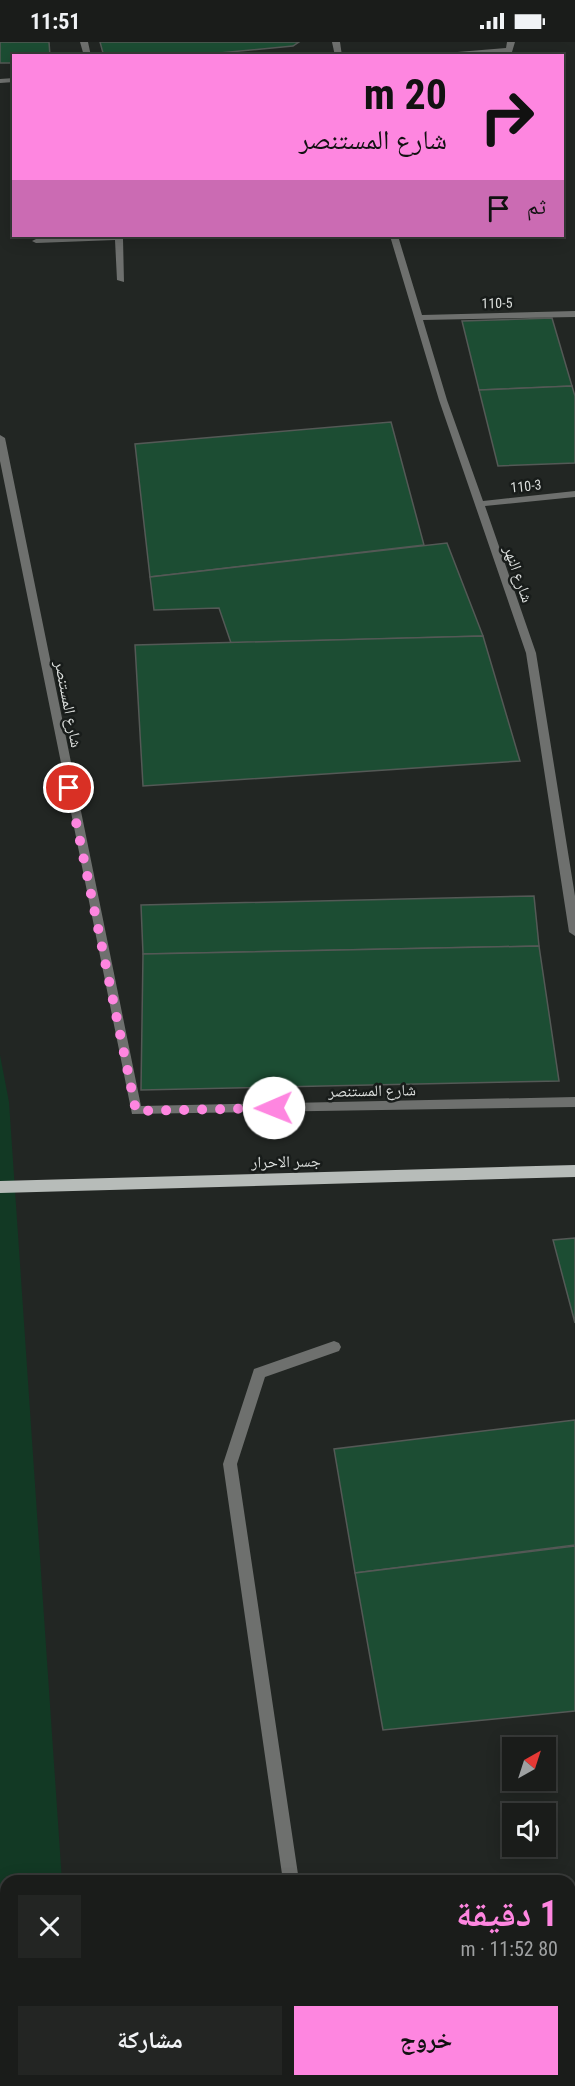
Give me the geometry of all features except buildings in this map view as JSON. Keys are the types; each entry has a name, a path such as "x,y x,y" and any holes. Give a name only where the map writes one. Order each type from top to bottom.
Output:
{"main road":[{"name":"جسر الاحرار","path":"0,1186 574,1171"}],"street":[{"path":"444,54 509,50 511,42"},
{"path":"36,241 102,237"},
{"path":"119,237 121,280"},
{"name":"شارع النهر","path":"394,237 443,400 531,653 572,891 575,932"},
{"name":"110-5","path":"419,318 575,314"},
{"name":"شارع المستنصر","path":"0,438 73,810 136,1111 575,1102"},
{"name":"110-3","path":"479,504 575,494"},
{"path":"290,1875 230,1464 259,1373 334,1347"}],"green space":[{"path":"0,1055 9,1102 62,1875 0,1875"}],"route":[{"path":"69,788 136,1111 274,1108"}]}
